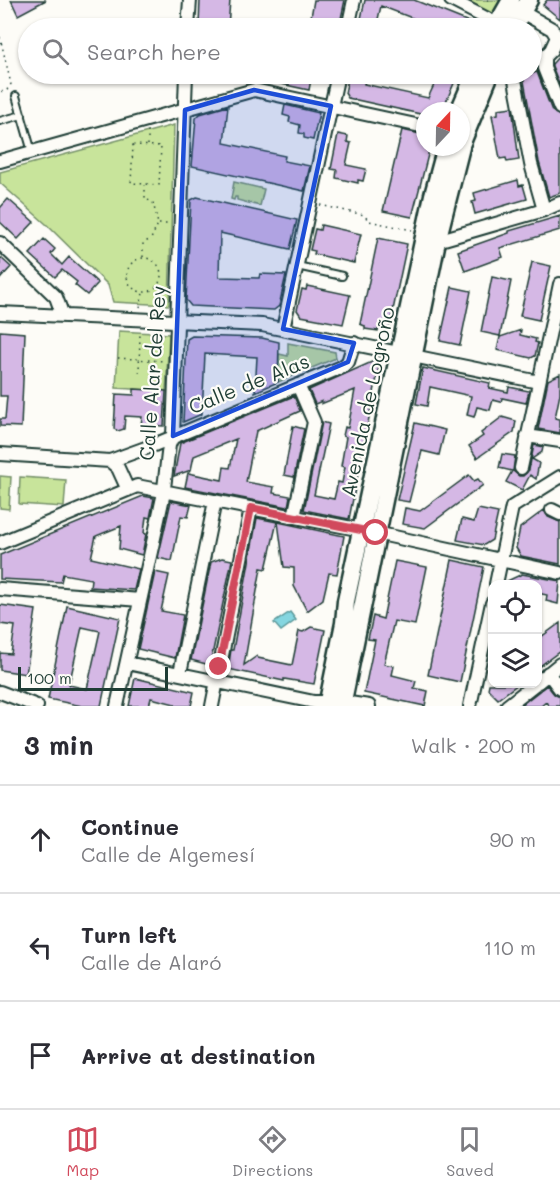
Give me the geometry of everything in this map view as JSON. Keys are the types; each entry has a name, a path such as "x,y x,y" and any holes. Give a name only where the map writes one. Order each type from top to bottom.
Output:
{"main road":[{"path":"510,18 521,4"},
{"path":"463,102 470,84"},
{"name":"Avenida de Logroño","path":"470,121 486,84"},
{"name":"Avenida de Logroño","path":"407,354 433,195 444,156"},
{"name":"Avenida de Logroño","path":"335,704 346,601 369,531 407,354 458,156"}],"street":[{"path":"189,18 190,0"},
{"path":"350,18 354,0"},
{"path":"451,0 485,4 496,18"},
{"path":"521,4 538,18"},
{"path":"542,21 558,37 544,57 544,68 560,108"},
{"name":"Calle Alar del Rey","path":"117,706 164,490 169,445 173,436 186,84"},
{"path":"283,329 336,84"},
{"path":"516,84 531,164 544,210"},
{"path":"0,161 259,90 416,125"},
{"path":"437,241 544,210 560,203"},
{"path":"0,243 56,297 63,316"},
{"path":"521,468 560,284"},
{"path":"0,313 262,325 538,382"},
{"name":"Calle de Alas","path":"110,461 342,367 348,362 354,343"},
{"path":"294,517 314,422 298,385"},
{"path":"527,436 560,441"},
{"path":"0,454 110,461 118,468 128,490"},
{"path":"497,580 512,507 560,477"},
{"path":"0,543 137,486 369,531 560,573"},
{"path":"180,673 215,501"},
{"path":"212,706 251,508"},
{"path":"0,589 140,600"},
{"path":"474,702 488,625"},
{"path":"127,663 314,702 369,706"},
{"path":"542,678 560,664"},
{"path":"549,673 560,689"},
{"path":"507,706 530,688"},
{"path":"0,692 37,706"}],"lane":[{"path":"16,96 32,152"},
{"path":"0,121 22,115"},
{"path":"297,266 342,276"}],"path":[{"path":"0,38 11,84 7,90 0,92"},
{"path":"0,58 4,56"},
{"path":"148,146 149,127"},
{"path":"134,145 148,146 160,146 159,185 131,183 134,145"},
{"path":"143,258 143,243 151,239 158,224 153,202 145,199 146,184"},
{"path":"319,205 364,215 369,221 414,230"},
{"path":"158,224 173,224"},
{"path":"143,258 151,260 158,266 160,275 158,284 152,290 144,292 131,286 127,278 129,266 143,258"},
{"path":"140,307 144,292"},
{"path":"139,374 140,331"},
{"path":"118,358 169,361"}],"highlighted area":[{"path":"254,90 331,106 283,329 354,343 348,362 173,436 185,110"}],"green space":[{"path":"451,0 511,0 495,14 480,15"},
{"path":"174,125 169,305 113,302 108,285 0,183 0,172"},
{"path":"234,182 264,189 260,206 237,200 237,197 234,200 231,199"},
{"path":"119,331 169,334 166,391 116,388"},
{"path":"288,343 335,352 336,358 278,382 279,354 288,356"},
{"path":"0,476 11,477 9,509 0,508"},
{"path":"20,477 66,480 64,507 19,504"}],"water":[{"path":"290,612 296,620 281,631 274,623"}],"building":[{"path":"11,0 46,0 18,15"},
{"path":"200,0 230,0 229,18 199,18"},
{"path":"314,0 345,0 341,18 311,18"},
{"path":"365,0 414,0 459,18 412,18 381,6 378,18 361,18"},
{"path":"547,0 560,0 560,19 543,5"},
{"path":"560,55 560,86 552,64"},
{"path":"281,84 310,84 309,90"},
{"path":"347,84 364,84 428,98 434,84 454,84 446,102 416,102 416,113 348,98 345,93"},
{"path":"524,84 542,84 552,111 560,116 560,193 549,197 539,162"},
{"path":"285,105 319,113 313,140 304,138 304,134 299,133 300,125 289,122 290,117 283,115"},
{"path":"228,106 224,143 285,156 284,161 310,166 304,191 192,166 196,118 200,114"},
{"path":"512,107 519,160 507,162 506,158 500,159 492,115 498,114 498,109"},
{"path":"402,130 416,133 416,156 428,156 412,217 383,211"},
{"path":"338,134 348,136 347,142 351,143 346,165 366,169 363,181 358,180 358,183 336,178 337,170 331,169"},
{"path":"518,180 519,186 523,185 527,199 475,214 472,202 476,201 474,193"},
{"path":"197,197 297,220 290,249 220,233 219,277 259,278 260,274 286,275 279,306 274,310 191,306 186,300 191,200"},
{"path":"8,199 34,222 18,239 0,222 0,208"},
{"path":"560,216 560,230 500,248 503,257 465,271 458,251 509,233 509,231"},
{"path":"321,225 361,234 354,263 314,254 315,251 310,250 315,229 320,230"},
{"path":"378,238 407,244 389,329 379,327 378,331 365,329 365,326 360,324"},
{"path":"44,239 55,249 51,254 62,265 69,257 98,283 87,295 75,285 77,282 62,270 55,277 30,254"},
{"path":"0,257 11,267 0,279"},
{"path":"532,262 551,266 539,320 520,316"},
{"path":"492,277 511,281 500,336 481,332"},
{"path":"307,286 350,295 343,324 301,316 297,310 302,289 306,290"},
{"path":"452,287 471,291 460,345 440,341"},
{"path":"521,330 520,335 536,339 535,342 538,343 535,356 531,358 497,350 500,337"},
{"path":"0,331 25,333 21,427 0,426 0,419 5,419 7,396 0,396"},
{"path":"192,336 262,338 279,342 278,382 255,392 257,357 205,354 202,414 183,422 187,339"},
{"path":"374,361 380,362 349,519 304,510 322,422 329,424 314,495 334,499 338,482 342,483 345,467 341,466 346,437 343,436 345,427 348,428 355,390 321,404 322,401 315,404 309,390"},
{"path":"423,368 490,383 489,388 508,392 509,387 529,391 526,403 502,398 501,402 493,400 490,410 477,407 474,417 467,415 471,396 430,387 427,406 416,404"},
{"path":"560,374 560,394 555,418 560,419 560,433 538,429 548,380"},
{"path":"134,389 166,391 164,426 141,425 142,417 125,416 124,429 118,431 114,429 116,394 134,395"},
{"path":"294,396 300,411 256,431 246,482 274,487 273,493 290,496 288,507 185,487 188,473 222,480 224,467 230,468 236,439 194,456 191,470 174,476 180,443"},
{"path":"502,417 516,421 514,432 477,458 469,446 483,436 481,433"},
{"path":"415,423 445,430 439,455 422,451 409,502 397,500"},
{"path":"293,426 304,429 294,477 284,475"},
{"path":"534,445 543,447 542,452 532,459 539,463 536,479 530,475 522,490 506,482 512,471 499,468 502,454 515,456 513,471 523,476 529,470"},
{"path":"469,475 474,481 478,479 483,485 425,528 402,524 405,508 420,511"},
{"path":"143,496 154,498 150,518 146,517 142,555 119,549 121,526 96,536 91,558 139,569 134,590 90,587 91,579 63,574 61,582 0,579 0,555"},
{"path":"171,501 191,505 188,517 181,516 172,561 158,558"},
{"path":"478,509 498,513 492,540 484,545 457,540 462,519 474,522"},
{"path":"544,510 548,517 560,522 560,564 521,556 516,548 520,528"},
{"path":"257,518 277,522 266,569 261,568 244,665 257,656 292,665 299,631 303,632 311,627 325,630 314,684 284,679 284,681 228,669"},
{"path":"278,522 344,536 337,574 329,573 323,599 307,611 294,586 294,568 284,567"},
{"path":"222,558 232,560 210,665 191,660 211,562"},
{"path":"452,560 484,567 460,682 428,675"},
{"path":"395,561 427,567 415,625 394,621 384,664 394,666 392,675 416,681 414,688 428,691 425,706 364,693 375,640 368,639 373,616 383,619"},
{"path":"155,572 169,575 161,611 183,615 175,658 138,649"},
{"path":"522,574 560,581 558,604 546,601 547,595 542,594 542,580 509,580"},
{"path":"0,605 36,610 26,674 0,670 0,653 11,654 15,626 0,624"},
{"path":"67,606 120,618 101,706 82,706 48,699","holes":["82,627 100,631 87,689 69,685"]},
{"path":"560,623 560,651 542,664 542,636"},
{"path":"135,678 194,692 191,706 175,706 175,704 151,698 149,706 129,706"},
{"path":"547,685 554,694 560,697 560,706 549,706 546,702 541,706 520,706"},
{"path":"488,688 513,688 498,699"}],"route":[{"path":"219,667 251,508 376,533"}]}
